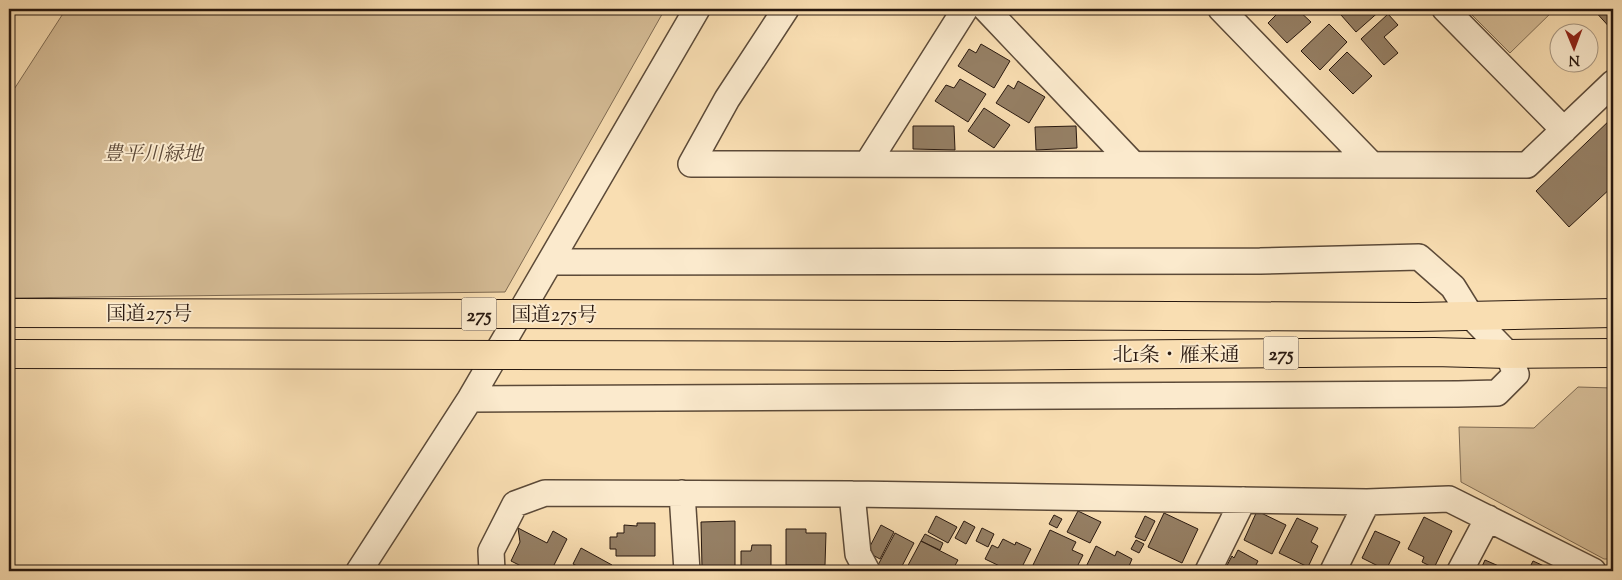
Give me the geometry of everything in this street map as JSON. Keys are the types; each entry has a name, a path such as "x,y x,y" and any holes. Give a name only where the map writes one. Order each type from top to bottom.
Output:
{"highway":[{"name":"国道275号","path":"9,312 950,315"},
{"name":"北1条・雁来通","path":"950,315 1471,316 1613,313"},
{"name":"北1条・雁来通","path":"949,356 1424,352 1508,354 1613,353"},
{"name":"国道275号","path":"9,354 949,356"}],"street":[{"path":"359,571 470,399 697,9"},
{"path":"786,9 727,100 691,164 1527,165 1613,83"},
{"path":"867,164 965,9"},
{"path":"986,9 1134,164"},
{"path":"1445,9 1564,130"},
{"path":"1235,13 1372,165"},
{"path":"470,399 1498,393 1516,374 1508,354 1471,316 1453,287 1419,257 1260,261 551,262"},
{"path":"492,571 491,551 515,504 545,493 852,494 1367,502 1449,499 1593,571"},
{"path":"682,493 687,571"},
{"path":"852,494 858,554 867,571"},
{"path":"1208,571 1243,500"},
{"path":"1334,571 1367,502"},
{"path":"1460,571 1488,518"}],"green space":[{"name":"豊平川緑地","path":"66,9 665,9 505,292 9,298 9,97"},
{"path":"1466,9 1555,9 1510,53"},
{"path":"1578,387 1613,388 1613,559 1604,559 1461,482 1459,427 1534,428"}],"building":[{"path":"1282,9 1297,9 1311,22 1287,43 1268,23"},
{"path":"1348,9 1382,9 1356,32 1341,15"},
{"path":"1593,9 1613,9 1613,31"},
{"path":"1388,14 1398,25 1384,37 1398,53 1384,65 1361,39"},
{"path":"1329,24 1347,42 1320,70 1301,51"},
{"path":"981,44 1010,61 994,88 958,66 969,49 976,53"},
{"path":"1347,52 1372,76 1353,94 1329,70"},
{"path":"960,79 986,94 968,122 935,101 946,85 954,88"},
{"path":"1018,81 1045,97 1029,123 996,103 1008,85 1014,89"},
{"path":"984,108 1010,125 994,148 968,131"},
{"path":"1613,117 1613,186 1569,227 1536,191"},
{"path":"913,126 954,126 955,150 913,149"},
{"path":"1076,126 1077,148 1036,150 1035,127"},
{"path":"1078,511 1101,522 1090,543 1067,532"},
{"path":"1257,511 1286,525 1272,554 1244,540"},
{"path":"1164,513 1198,529 1182,563 1148,547"},
{"path":"1054,515 1062,519 1057,528 1049,524"},
{"path":"936,516 957,527 948,543 928,532"},
{"path":"1145,516 1155,521 1145,541 1135,537"},
{"path":"1424,517 1452,531 1434,568 1422,562 1424,557 1408,549"},
{"path":"1297,518 1318,528 1311,542 1318,546 1308,567 1279,553"},
{"path":"735,521 735,566 702,567 701,522"},
{"path":"964,521 975,527 966,544 955,538"},
{"path":"637,523 655,523 655,556 616,556 616,549 610,549 610,537 617,537 617,533 624,533 624,525 637,526"},
{"path":"881,525 894,532 880,559 867,552"},
{"path":"518,528 547,543 553,531 567,539 551,571 531,571 511,561 520,542"},
{"path":"982,528 994,534 988,547 976,541"},
{"path":"786,529 806,529 806,533 826,533 825,565 786,565"},
{"path":"1050,530 1076,542 1072,550 1083,555 1075,571 1047,571 1033,565"},
{"path":"1375,531 1400,542 1386,570 1362,558"},
{"path":"895,533 914,543 901,568 897,567 895,571 890,571 878,565"},
{"path":"925,534 943,543 940,550 921,541"},
{"path":"1003,539 1015,545 1016,542 1031,549 1020,571 1010,571 985,559 992,545 998,548"},
{"path":"1136,540 1144,544 1139,553 1131,549"},
{"path":"921,541 958,560 952,571 905,571"},
{"path":"752,545 771,545 771,571 741,571 741,551 751,551"},
{"path":"1096,546 1115,556 1117,551 1132,559 1127,571 1084,571"},
{"path":"581,548 612,565 609,571 576,571 579,567 573,564"},
{"path":"1238,550 1258,561 1254,569 1259,571 1224,571 1232,556 1234,558"},
{"path":"1485,560 1510,571 1480,571"},
{"path":"1533,561 1555,571 1531,571 1529,569"},
{"path":"783,566 810,567 810,571 783,571"}]}
